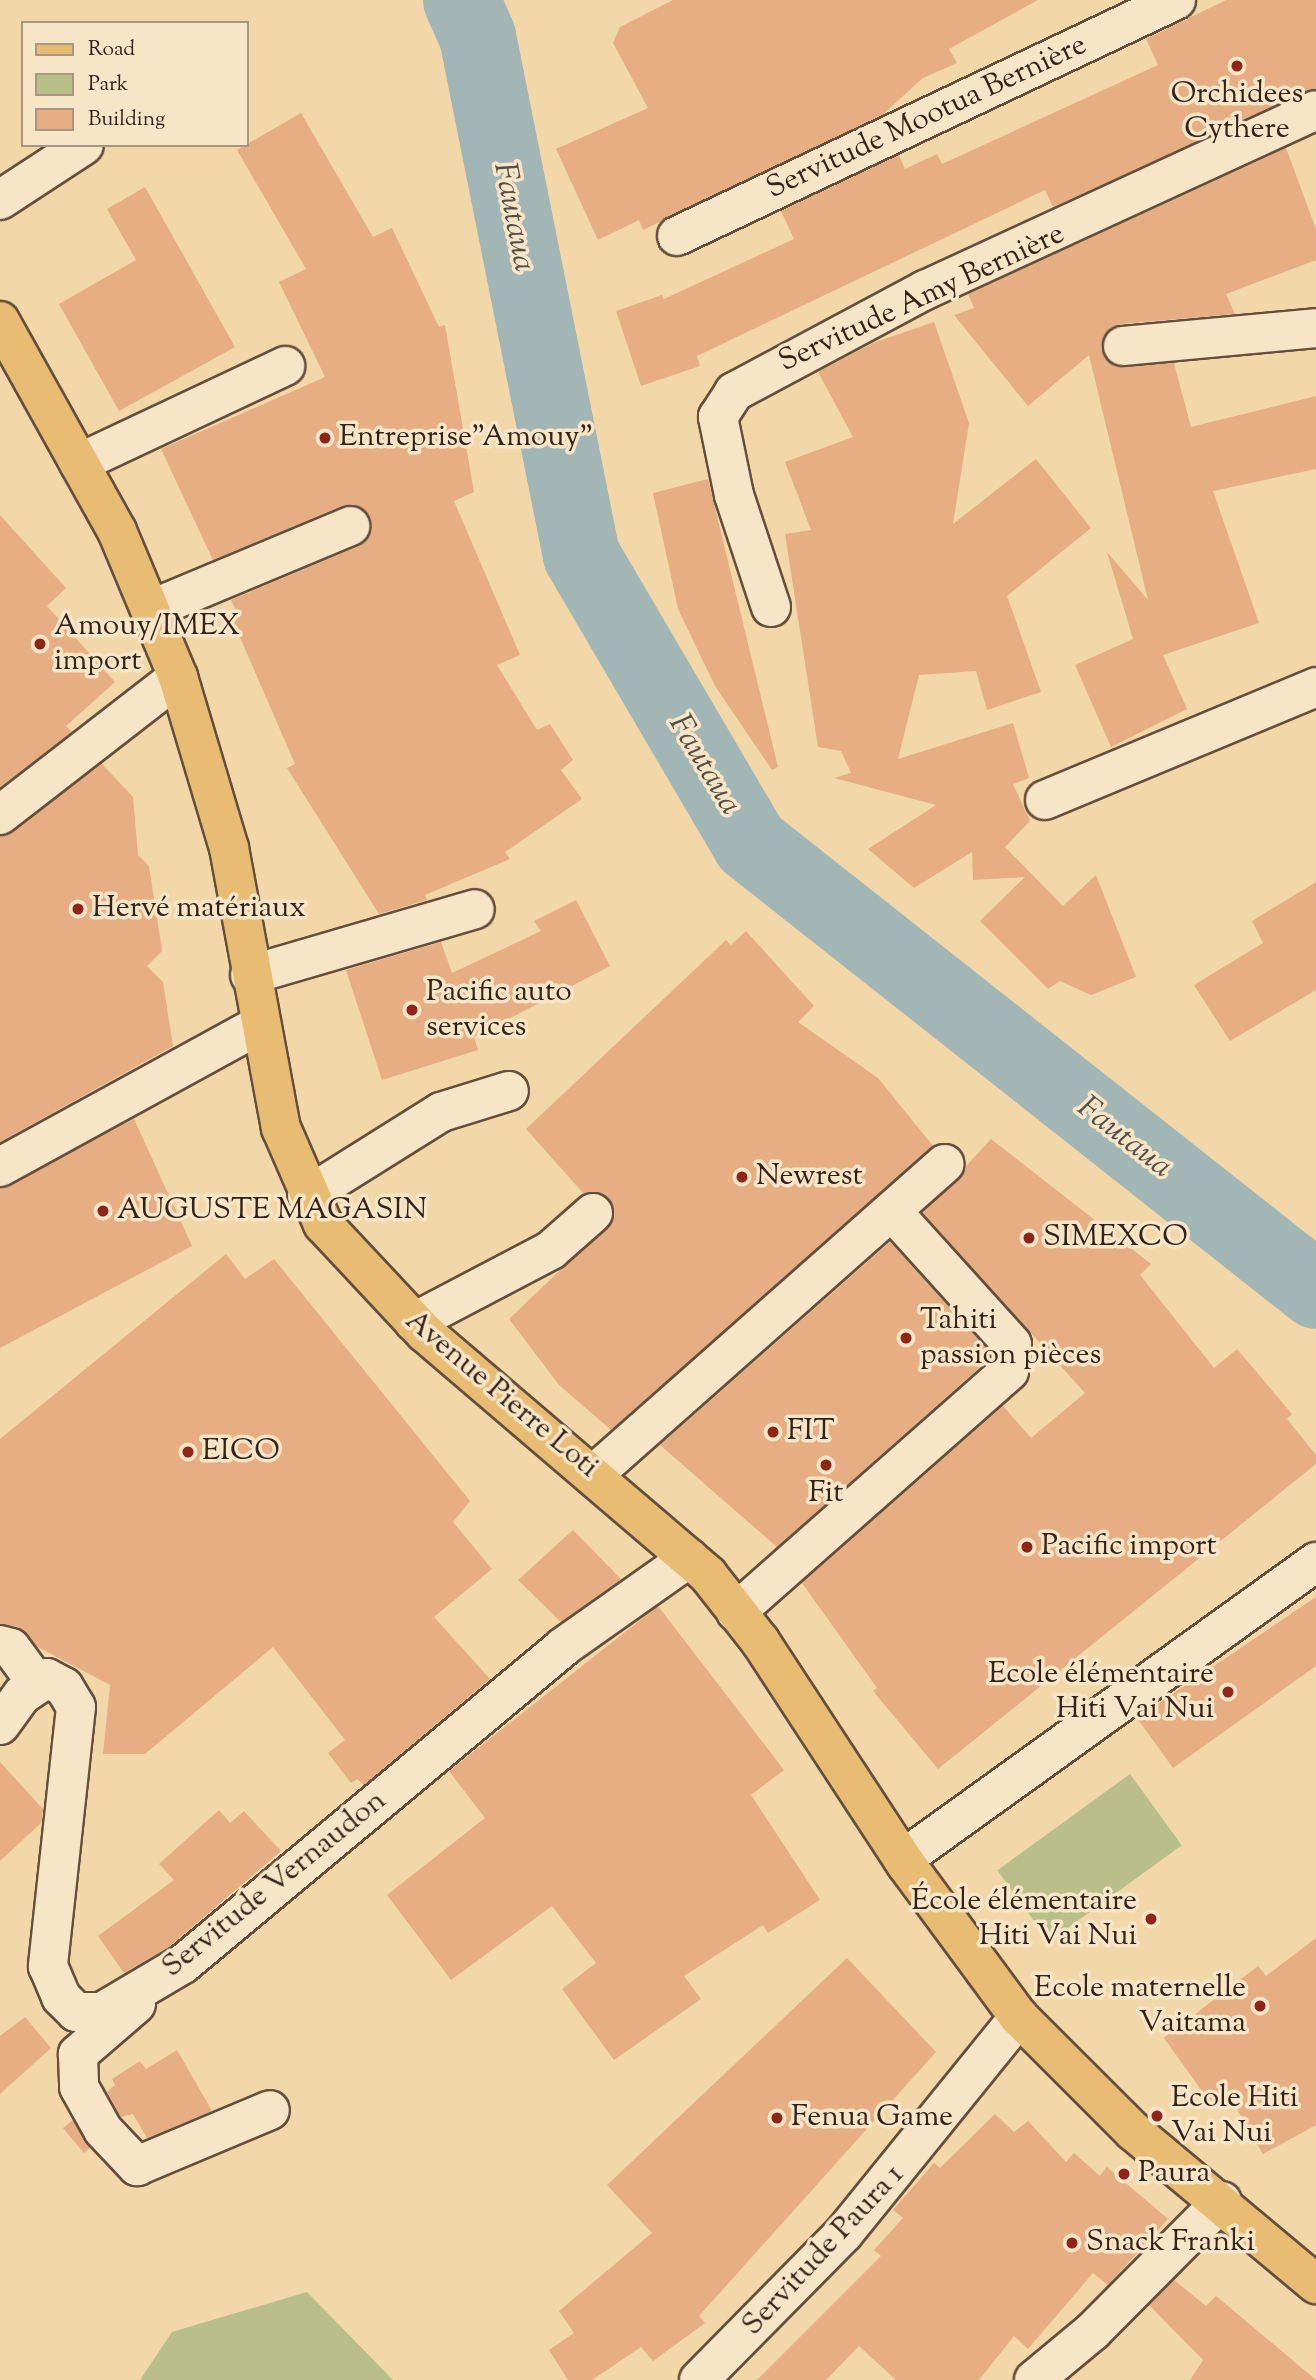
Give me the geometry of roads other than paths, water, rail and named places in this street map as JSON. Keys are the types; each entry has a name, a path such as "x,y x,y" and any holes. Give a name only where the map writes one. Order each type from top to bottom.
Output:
{"main road":[{"name":"Avenue Pierre Loti","path":"0,321 79,463 152,609 178,677 229,848 258,1026 281,1128 307,1196 344,1254 414,1322 689,1558 736,1612 903,1858 1019,2017 1124,2123 1222,2201 1316,2284"}],"street":[{"name":"Servitude Mootua Bernière","path":"677,236 1176,0"},
{"name":"Servitude Amy Bernière","path":"771,607 734,495 718,417 734,392 925,290 1316,110"},
{"path":"0,200 81,147"},
{"path":"1123,346 1316,328"},
{"path":"79,463 285,366"},
{"path":"152,609 350,526"},
{"path":"0,815 178,677"},
{"path":"1045,800 1316,687"},
{"path":"250,975 475,909"},
{"path":"0,1167 258,1026"},
{"path":"307,1196 441,1112 509,1091"},
{"path":"594,1474 945,1164"},
{"path":"736,1612 1009,1371 1012,1344 892,1211"},
{"path":"414,1322 551,1250 593,1213"},
{"name":"Servitude Vernaudon","path":"36,1682 47,1678 64,1687 76,1707 48,1966 61,1997 76,2012 102,2012 183,1964 563,1647 689,1558"},
{"path":"903,1858 1316,1562"},
{"path":"0,1646 11,1648 36,1682 0,1725"},
{"path":"183,1964 78,2054 79,2087 103,2130 137,2165 270,2110"},
{"name":"Servitude Paura 1","path":"699,2380 844,2233 1019,2017"},
{"path":"1034,2380 1093,2331 1222,2201"}],"waterway":[{"name":"Fautaua","path":"461,0 477,36 581,555 750,843 1316,1290"}],"place":[{"name":"Orchidees Cythere","path":"1237,66"},
{"name":"Entreprise\"Amouy\"","path":"325,438"},
{"name":"Amouy/IMEX import","path":"40,644"},
{"name":"Hervé matériaux","path":"78,909"},
{"name":"Pacific auto services","path":"412,1010"},
{"name":"Newrest","path":"742,1177"},
{"name":"AUGUSTE MAGASIN","path":"103,1211"},
{"name":"SIMEXCO","path":"1029,1238"},
{"name":"Tahiti passion pièces","path":"906,1338"},
{"name":"FIT","path":"773,1432"},
{"name":"EICO","path":"188,1452"},
{"name":"Fit","path":"826,1465"},
{"name":"Pacific import","path":"1027,1547"},
{"name":"Ecole élémentaire Hiti Vai Nui","path":"1228,1692"},
{"name":"École élémentaire Hiti Vai Nui","path":"1151,1919"},
{"name":"Ecole maternelle Vaitama","path":"1260,2006"},
{"name":"Ecole Hiti Vai Nui","path":"1157,2116"},
{"name":"Fenua Game","path":"777,2118"},
{"name":"Paura","path":"1124,2174"},
{"name":"Snack Franki","path":"1072,2243"}]}
